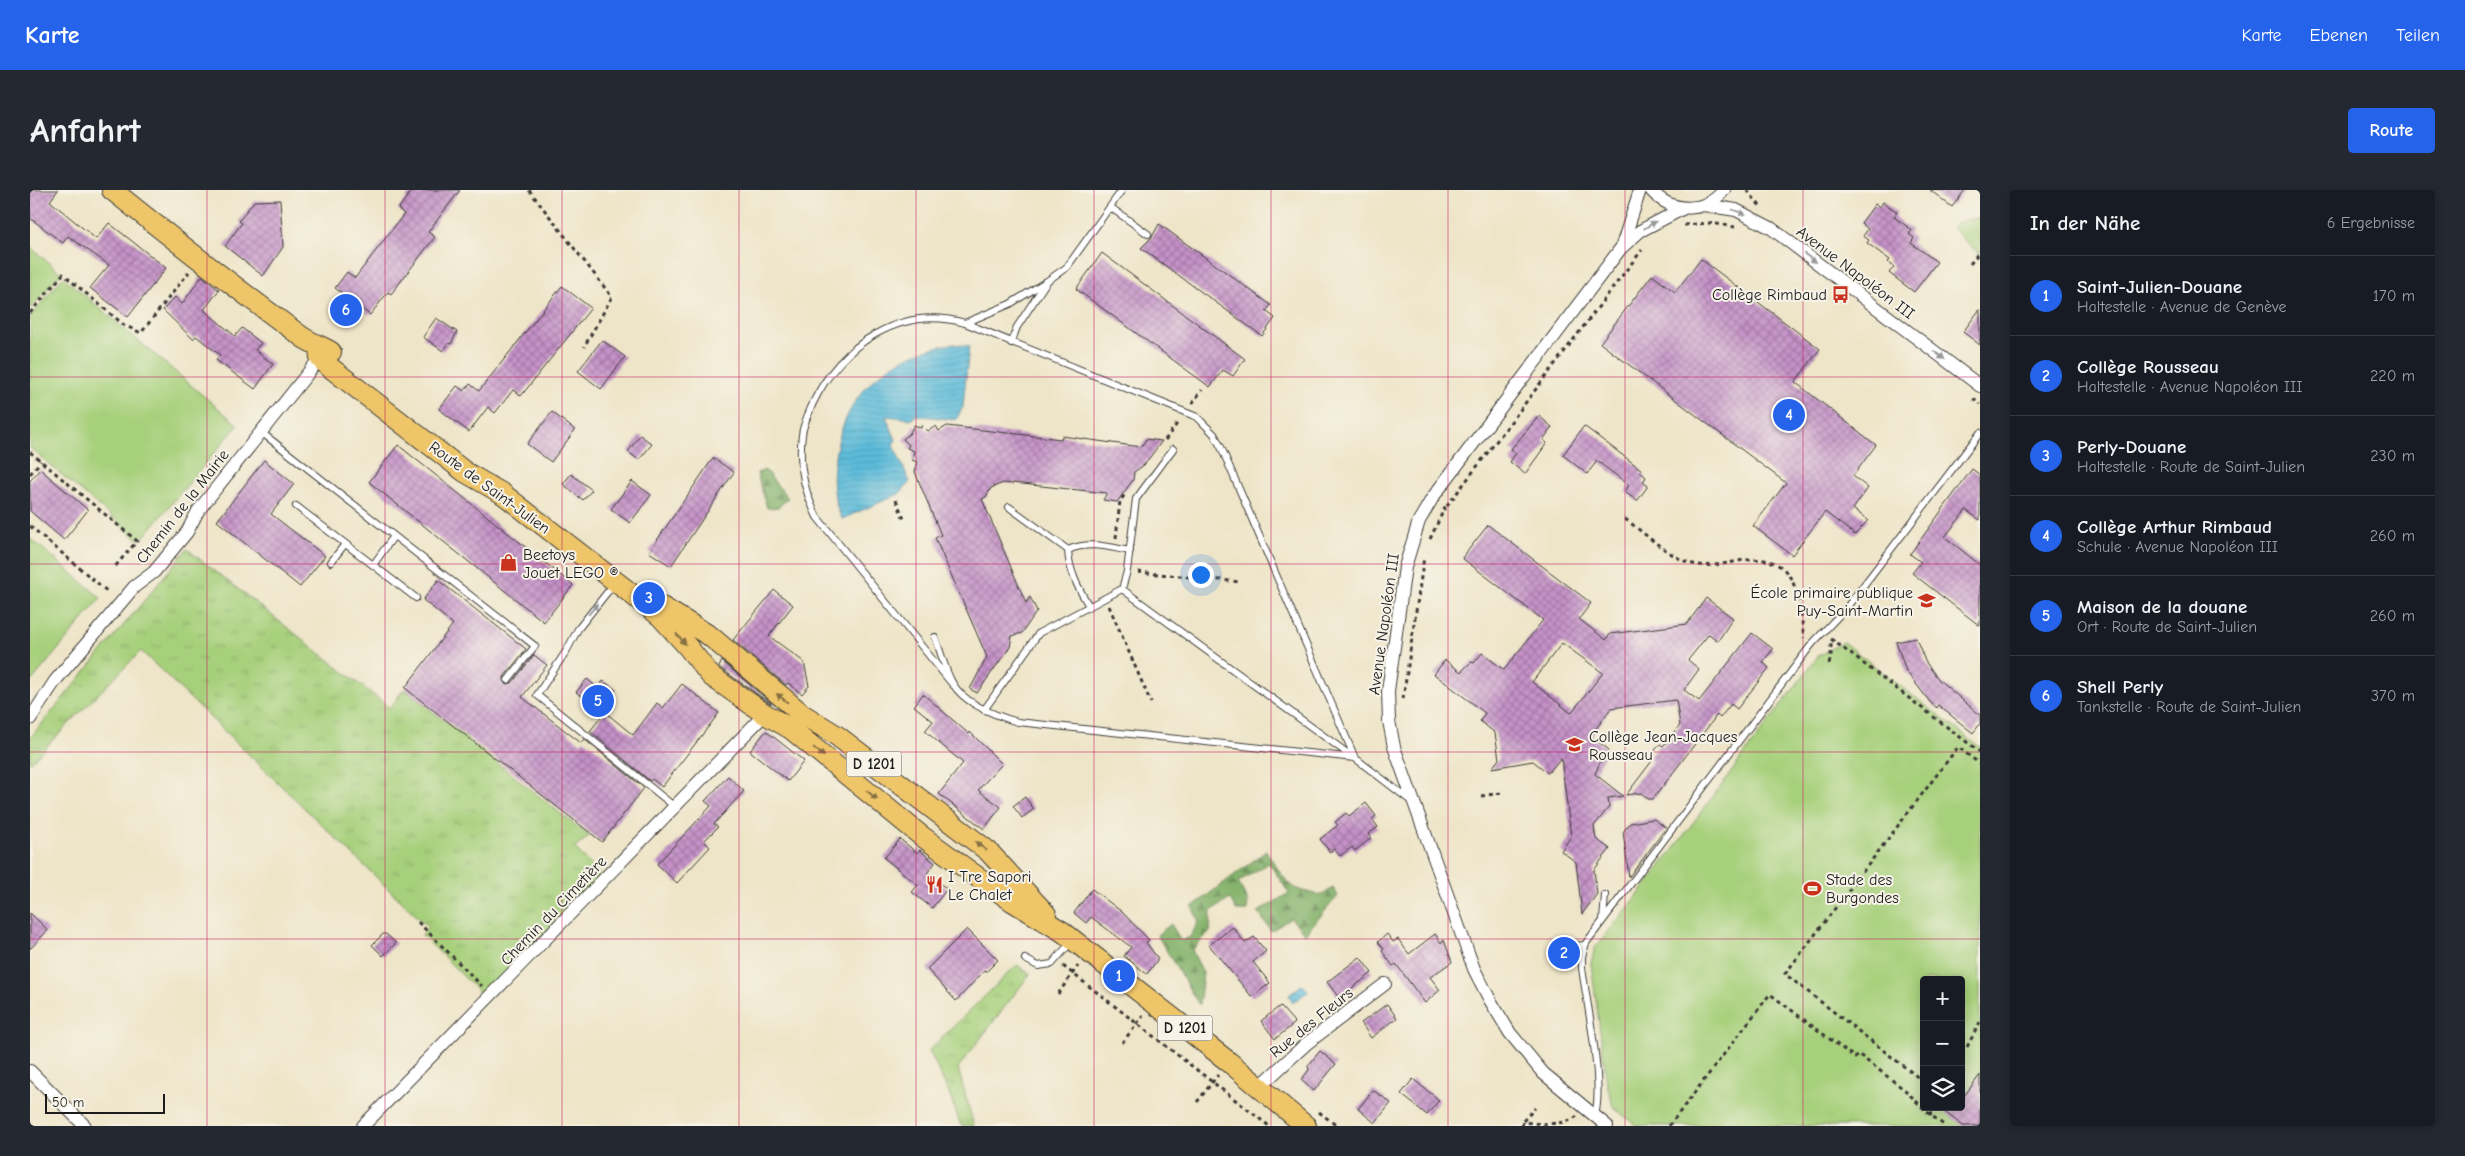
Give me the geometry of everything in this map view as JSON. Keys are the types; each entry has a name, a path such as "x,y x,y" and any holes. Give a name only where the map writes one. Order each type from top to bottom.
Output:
{"main road":[{"name":"Route de Saint-Julien","path":"112,190 319,353 465,472 503,494 660,616 711,676 765,714 836,735 988,851 1008,874"},
{"name":"Route de Saint-Julien","path":"319,353 326,348 344,362 390,405 469,466 501,484 669,612 710,636 848,776 919,834 994,888"},
{"path":"895,814 913,793"},
{"path":"994,888 1008,874"},
{"name":"D 1201","path":"1008,874 1068,936"},
{"name":"D 1201","path":"994,888 1068,936 1089,952 1229,1062 1306,1126"}],"street":[{"name":"Avenue Napoléon III","path":"1619,251 1640,190"},
{"path":"1651,190 1665,202 1684,208 1704,205 1724,190"},
{"name":"Avenue Napoléon III","path":"1704,205 1736,210 1771,228 1980,386"},
{"name":"Avenue Napoléon III","path":"1606,1126 1539,1069 1510,1033 1474,969 1394,747 1389,721 1388,691 1405,567 1419,521 1433,497 1619,251 1640,231 1684,208"},
{"name":"Chemin de la Mairie","path":"30,719 55,682 134,586 154,572 187,532 198,511 261,432 319,353"},
{"name":"Chemin du Cimetière","path":"363,1126 676,808 765,714"},
{"name":"Rue des Fleurs","path":"1258,1088 1306,1044 1385,984"},
{"path":"30,1070 85,1126"}],"lane":[{"path":"965,323 1010,304 1067,267 1122,190"},
{"path":"1110,207 1148,234"},
{"path":"1012,343 1017,326 1047,281"},
{"path":"945,320 965,323 1197,417 1214,434 1355,758 1018,722 984,710 953,685 817,517 806,489 800,454 805,422 818,392 838,363 858,344 886,328 908,322 945,320"},
{"path":"261,432 534,646 508,680"},
{"path":"1595,1117 1598,1104 1598,1083 1582,968 1585,944 1805,654 1847,607 1980,433"},
{"path":"984,710 1039,632 1106,599 1122,589 1127,571 1136,499 1173,449"},
{"path":"296,506 416,598"},
{"path":"1009,507 1068,550"},
{"path":"372,564 394,536"},
{"path":"332,562 345,544"},
{"path":"1068,550 1080,545 1092,544 1130,551"},
{"path":"1068,550 1068,560 1077,586 1089,606"},
{"path":"1122,589 1414,803"},
{"path":"609,590 578,629 567,650 537,696 676,808"},
{"path":"935,637 953,685"},
{"path":"1602,921 1605,895"},
{"path":"1025,959 1035,965 1043,966 1058,960 1068,936"},
{"path":"1560,948 1585,944"}],"path":[{"path":"529,190 612,297 584,347"},
{"path":"1678,226 1710,223 1738,228"},
{"path":"1427,546 1447,506 1645,245"},
{"path":"1619,251 1631,264"},
{"path":"1970,264 1980,251"},
{"path":"30,313 63,274 124,325 141,334 193,267"},
{"path":"30,452 136,541 113,569"},
{"path":"30,474 41,461"},
{"path":"1433,497 1447,506"},
{"path":"896,500 904,519"},
{"path":"1625,519 1671,553 1691,564 1709,565 1757,559 1778,564 1784,568 1791,577 1798,594 1805,654"},
{"path":"30,526 109,593"},
{"path":"1403,702 1425,552"},
{"path":"1127,571 1241,582"},
{"path":"1106,599 1151,703"},
{"path":"1822,633 1980,752"},
{"path":"1829,664 1832,656 1831,639"},
{"path":"1920,1079 1785,974 1958,747 1980,764"},
{"path":"1481,796 1501,794"},
{"path":"418,922 492,996"},
{"path":"1058,994 1089,952"},
{"path":"1058,960 1072,974 1138,1023 1269,1126"},
{"path":"1669,1126 1770,994 1855,1058 1858,1054 1905,1090 1930,1115 1945,1126"},
{"path":"1122,1043 1154,1003"},
{"path":"1967,1047 1980,1022"},
{"path":"1197,1102 1229,1062"},
{"path":"1523,1124 1535,1108"},
{"path":"1523,1124 1547,1123 1559,1125 1574,1121 1583,1108"},
{"path":"1930,1115 1932,1111"}],"green space":[{"path":"1980,217 1980,255 1952,228 1958,222"},
{"path":"30,247 61,273 30,309"},
{"path":"63,277 238,425 140,541 30,448 30,317"},
{"path":"765,470 788,498 779,507 767,508 757,473"},
{"path":"30,538 101,598 30,683"},
{"path":"187,549 390,708 404,689 589,836 575,848 601,876 484,997 422,935 428,927 141,651 30,763 30,738"},
{"name":"Stade des Burgondes","path":"1843,642 1980,747 1980,1126 1637,1126 1613,1107 1607,1084 1591,963 1595,948 1648,883 1818,656"},
{"path":"1266,851 1285,879 1295,887 1318,896 1333,888 1338,896 1305,934 1291,918 1271,931 1258,912 1289,893 1269,863 1238,882 1248,901 1247,911 1237,911 1230,899 1211,911 1210,932 1192,950 1203,973 1199,1005 1157,935 1171,924 1181,941 1190,937 1199,921 1192,907"},
{"path":"1017,965 1030,974 958,1068 974,1126 961,1126 948,1091 929,1050"}],"water":[{"path":"952,344 969,346 963,407 956,420 915,415 913,419 886,416 896,440 893,444 910,482 899,494 842,519 834,493 834,466 838,442 856,400 870,383 887,369 906,358 928,349"},
{"path":"1303,984 1308,991 1293,1003 1289,995"}],"building":[{"path":"30,190 58,190 50,201 96,239 109,223 166,268 128,317 90,288 109,265 68,236 63,243 30,218"},
{"path":"412,190 460,190 428,232 435,237 391,294 388,292 370,315 335,288 347,272 355,278 404,214 398,209"},
{"path":"1930,190 1965,190 1952,207"},
{"path":"280,200 283,247 263,276 225,246 242,223 239,221 254,201"},
{"path":"1883,202 1897,212 1894,217 1912,230 1909,234 1914,238 1911,243 1937,262 1914,292 1889,273 1894,267 1888,262 1890,260 1867,243 1869,240 1863,236 1868,229 1861,223 1875,204 1880,207"},
{"path":"1159,224 1271,305 1266,311 1275,318 1262,336 1141,248 1152,237"},
{"path":"1102,253 1245,359 1233,376 1223,370 1210,387 1076,289"},
{"path":"1701,259 1820,349 1795,382 1876,445 1853,476 1868,488 1853,509 1868,520 1855,535 1825,512 1792,555 1753,526 1786,483 1600,343 1652,275 1675,292"},
{"path":"202,276 219,290 204,310 235,336 242,328 261,343 255,350 273,364 255,389 216,360 220,355 196,336 193,339 163,310 175,297 182,304"},
{"path":"562,286 591,308 521,396 513,390 495,413 488,407 469,432 439,409 457,386 464,391 470,384 479,391"},
{"path":"1980,309 1980,345 1963,332"},
{"path":"436,318 457,332 451,344 449,343 443,351 423,337"},
{"path":"602,340 625,357 601,389 578,371"},
{"path":"552,412 575,430 551,462 527,444"},
{"path":"1539,416 1552,427 1543,440 1547,443 1525,474 1510,462 1516,453 1511,449"},
{"path":"914,425 921,428 922,425 928,431 936,426 939,431 947,426 1061,439 1062,436 1141,447 1146,439 1162,441 1144,465 1134,472 1133,480 1117,502 1103,500 1107,493 1013,483 1003,483 991,488 986,497 982,499 1026,603 1030,597 1037,611 1022,633 1012,636 1010,647 977,693 970,689 987,657 935,538 941,535 915,472 917,462 912,460 914,451 907,448 909,445 903,439 910,433"},
{"path":"1584,426 1642,470 1640,472 1646,477 1643,482 1648,486 1637,501 1625,492 1629,485 1597,461 1587,474 1563,455"},
{"path":"640,435 652,444 639,460 628,452"},
{"path":"398,445 573,585 544,622 369,482"},
{"path":"713,458 734,472 671,566 649,552"},
{"path":"264,460 294,484 271,514 325,556 300,587 217,521"},
{"path":"40,469 88,510 64,540 30,511 30,481"},
{"path":"1972,469 1980,475 1980,520 1966,510 1945,537 1980,565 1980,626 1912,573 1921,562 1910,554"},
{"path":"571,474 592,490 583,500 563,484"},
{"path":"632,481 651,495 630,523 611,509"},
{"path":"1488,525 1591,603 1579,619 1606,640 1610,634 1687,624 1706,598 1733,618 1718,641 1709,634 1688,660 1699,669 1684,690 1699,701 1752,633 1773,649 1763,662 1769,668 1737,709 1731,704 1720,718 1717,715 1653,799 1648,799 1641,793 1626,795 1652,761 1649,758 1660,744 1663,746 1680,725 1676,700 1611,708 1591,736 1609,750 1601,760 1595,774 1623,796 1608,798 1609,807 1594,826 1596,839 1610,849 1594,870 1597,894 1582,914 1576,862 1561,851 1571,836 1561,758 1548,773 1533,761 1492,768 1499,759 1495,733 1480,721 1485,713 1434,674 1445,660 1461,672 1471,662 1474,663 1482,653 1504,670 1543,620 1462,558","holes":["1562,643 1603,673 1571,713 1532,682"]},
{"path":"438,580 526,649 504,677 505,684 512,683 534,655 547,665 522,697 581,743 584,739 644,788 602,842 405,688 453,624 423,600"},
{"path":"774,590 793,605 769,636 804,662 809,686 802,694 788,683 786,685 733,640"},
{"path":"1916,638 1925,661 1939,680 1980,715 1980,724 1973,733 1938,705 1937,708 1930,702 1906,671 1896,642"},
{"path":"722,661 771,703 771,704 719,667"},
{"path":"587,679 598,688 603,681 616,690 601,710 576,692"},
{"path":"682,684 719,713 662,787 652,779 650,781 590,731 605,712 633,735 657,703 663,708"},
{"path":"923,694 969,734 970,732 1002,764 978,790 1001,807 984,829 939,794 963,763 925,731 933,721 914,706"},
{"path":"766,731 804,761 788,781 750,751"},
{"path":"728,776 744,791 714,824 718,827 704,841 710,847 677,883 657,864 711,806 705,801"},
{"path":"1025,797 1034,809 1022,818 1013,806"},
{"path":"1366,803 1376,816 1372,819 1378,827 1368,834 1371,838 1355,851 1352,847 1340,856 1334,849 1330,852 1320,839 1338,825 1335,822 1346,813 1349,816"},
{"path":"1654,819 1666,828 1629,877 1623,832 1630,823"},
{"path":"900,839 917,853 920,850 935,863 927,873 947,889 932,908 912,892 918,885 884,858"},
{"path":"1092,889 1122,912 1149,940 1146,942 1158,959 1147,974 1124,956 1131,947 1091,917 1086,923 1074,913"},
{"path":"30,913 48,930 30,949"},
{"path":"1233,927 1245,943 1254,937 1266,951 1253,962 1270,983 1252,997 1209,945"},
{"path":"967,929 998,960 986,972 985,970 956,1001 927,969"},
{"path":"383,934 386,934 396,943 383,956 372,945"},
{"path":"1387,934 1393,942 1398,939 1409,954 1435,934 1441,943 1444,940 1452,962 1430,977 1440,990 1425,1003 1396,964 1393,966 1382,951 1384,949 1378,942"},
{"path":"1360,957 1372,973 1339,998 1327,982"},
{"path":"1387,1004 1397,1018 1371,1038 1361,1023"},
{"path":"1280,1006 1295,1023 1275,1039 1261,1021"},
{"path":"1320,1051 1336,1064 1314,1091 1301,1080 1309,1070 1308,1066"},
{"path":"1980,1075 1980,1126 1963,1126 1943,1111 1965,1111 1965,1095"},
{"path":"1413,1079 1439,1100 1427,1115 1401,1094"},
{"path":"1373,1090 1391,1103 1375,1123 1358,1109"}],"place":[{"name":"Collège Rimbaud","path":"1841,294"},
{"name":"Shell Perly","path":"346,310"},
{"name":"Collège Arthur Rimbaud","path":"1789,415"},
{"name":"Beetoys Jouet LEGO ®","path":"509,563"},
{"name":"Perly-Douane","path":"649,598"},
{"name":"École primaire publique Puy-Saint-Martin","path":"1927,601"},
{"name":"Maison de la douane","path":"598,701"},
{"name":"Collège Jean-Jacques Rousseau","path":"1575,745"},
{"name":"I Tre Sapori Le Chalet","path":"934,885"},
{"name":"Stade des Burgondes","path":"1812,888"},
{"name":"Collège Rousseau","path":"1564,953"},
{"name":"Saint-Julien-Douane","path":"1119,976"}]}
